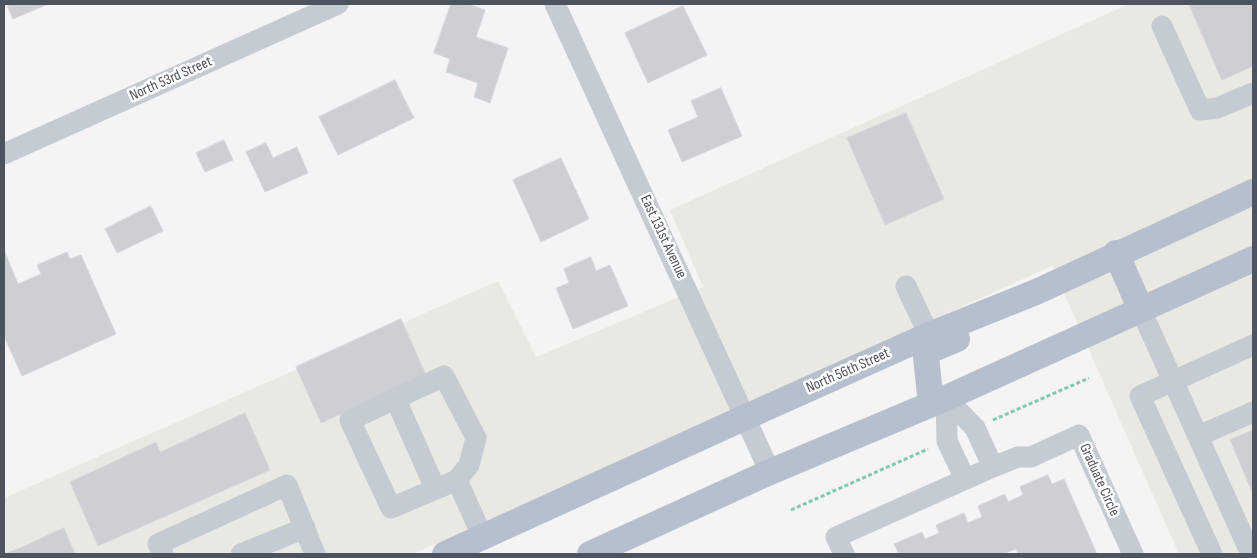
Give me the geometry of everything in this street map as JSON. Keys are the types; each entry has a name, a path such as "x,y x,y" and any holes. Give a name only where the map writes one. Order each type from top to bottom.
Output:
{"main road":[{"name":"North 56th Street","path":"453,552 746,416 929,336 1036,292 1116,253 1253,192"},
{"path":"1116,253 1141,310"},
{"path":"590,554 770,472 938,401 1253,259"},
{"path":"938,401 926,364 926,357 931,350 1012,313 1036,292"}],"street":[{"name":"North 53rd Street","path":"4,154 338,4"},
{"name":"East 131st Avenue","path":"555,4 746,416 770,472"},
{"path":"1162,26 1200,110 1217,108 1253,93"},
{"path":"906,286 929,336"},
{"path":"1141,310 1251,554"},
{"path":"1212,554 1140,396 1253,345"},
{"path":"444,376 476,438 469,466 457,480 391,508 350,420 396,400 444,376"},
{"path":"396,400 435,488"},
{"path":"938,401 975,428 993,466"},
{"path":"938,401 947,441 965,479"},
{"path":"1198,436 1253,412"},
{"name":"Graduate Circle","path":"844,554 836,537 993,466 1018,457 1031,457 1080,435 1133,554"},
{"path":"457,480 483,538"},
{"path":"163,554 158,544 287,485 315,554"},
{"path":"242,554 304,528"}],"shaded area":[{"path":"1129,4 1253,4 1253,554 1179,554 1052,266 413,554 4,554 4,498 498,281 536,357 703,287 670,210"}],"building":[{"path":"7,4 48,4 13,19"},
{"path":"451,4 467,4 485,10 476,37 508,48 490,103 474,97 478,83 446,72 450,59 434,53"},
{"path":"1189,4 1253,4 1253,66 1222,80"},
{"path":"683,6 707,55 648,83 625,33"},
{"path":"395,80 414,118 338,155 319,117"},
{"path":"721,88 742,136 682,162 668,130 698,117 691,101"},
{"path":"906,113 944,199 885,225 847,138"},
{"path":"224,140 233,160 205,172 196,153"},
{"path":"266,143 273,158 297,147 308,173 265,192 246,152"},
{"path":"561,158 589,219 541,242 513,180"},
{"path":"151,206 163,231 117,253 105,229"},
{"path":"4,250 18,284 41,274 37,265 67,252 70,259 81,255 116,334 22,376 4,336"},
{"path":"591,257 596,271 610,265 628,306 573,329 556,288 569,283 564,269"},
{"path":"401,319 426,375 321,423 296,367"},
{"path":"245,413 270,470 98,546 70,482 156,442 160,452"},
{"path":"1253,430 1253,494 1230,440"},
{"path":"1048,475 1052,484 1064,479 1097,554 1018,554 1016,549 1003,554 899,554 894,544 922,532 925,539 939,533 936,525 964,513 968,523 982,517 978,506 1005,494 1008,502 1023,495 1020,487"},
{"path":"64,528 75,554 5,554 20,548"}]}
